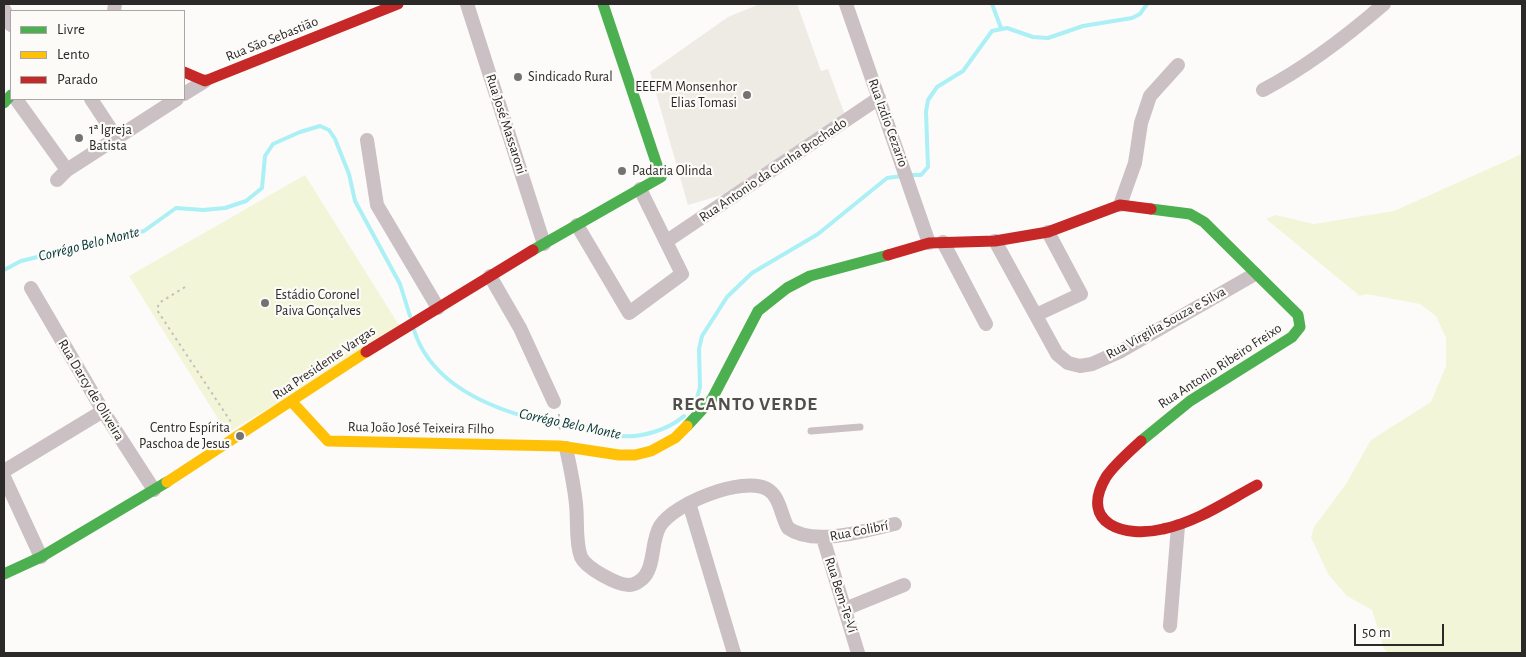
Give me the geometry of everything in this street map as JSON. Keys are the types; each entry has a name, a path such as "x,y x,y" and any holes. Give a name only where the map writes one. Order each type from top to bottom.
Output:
{"street":[{"name":"Rua São Sebastião","path":"205,81 272,56 398,4"},
{"name":"Rua José Massaroni","path":"467,4 544,244"},
{"name":"Rua Presidente Vargas","path":"4,574 41,557 154,490 240,436 394,334 660,177 604,4"},
{"name":"Rua Izdio Cezario","path":"846,4 912,190 936,243 986,324"},
{"path":"1263,90 1280,81 1346,36 1384,4"},
{"path":"4,9 10,22"},
{"path":"1120,204 1135,162 1141,123 1150,96 1178,65"},
{"path":"185,72 205,81"},
{"path":"185,93 205,81"},
{"name":"Rua Antonio da Cunha Brochado","path":"667,241 879,98"},
{"path":"17,100 67,170"},
{"path":"92,100 116,137"},
{"path":"57,180 67,170 175,100"},
{"path":"367,140 377,205 438,308"},
{"path":"577,225 629,313 682,274 640,189"},
{"name":"Rua João José Teixeira Filho","path":"292,402 328,442 566,448 619,455 636,455 651,451 675,438 712,400 758,310 772,298 810,276 936,243 994,241 1048,232 1120,204 1190,214 1204,222 1255,274"},
{"path":"1036,315 1081,294 1048,232"},
{"name":"Rua Virgilia Souza e Silva","path":"994,241 1057,354 1068,363 1080,366 1092,364 1121,350 1255,274"},
{"name":"Rua Antonio Ribeiro Freixo","path":"1255,274 1298,315 1301,321 1298,332 1183,405 1158,425 1107,478 1101,492 1098,507 1107,526 1139,533 1158,532 1178,526 1257,485"},
{"path":"490,276 520,328 557,412"},
{"name":"Rua Darcy de Oliveira","path":"31,288 103,411 154,490"},
{"path":"4,472 103,411"},
{"path":"566,448 576,505 581,556 587,565 610,579 629,585 637,583 645,576 650,568 655,536 661,524 673,512 690,503 734,653"},
{"path":"4,477 41,557"},
{"name":"Rua Colibrí","path":"690,503 724,490 745,485 759,486 774,494 788,528 802,535 823,538 895,524"},
{"path":"1170,626 1178,526"},
{"name":"Rua Bem-Te-Vi","path":"823,538 858,653"},
{"path":"845,608 904,585"}],"lane":[{"path":"811,431 860,427"}],"path":[{"path":"185,287 159,303 157,310 240,436"},
{"path":"557,412 560,433"}],"shaded area":[{"name":"EEEFM Monsenhor Elias Tomasi","path":"760,4 797,4 821,71 828,69 846,118 745,188 688,205 650,72 728,17"}],"green space":[{"path":"1522,154 1522,653 1388,653 1384,649 1372,610 1347,596 1328,574 1311,537 1314,527 1346,484 1371,440 1431,402 1446,366 1446,338 1436,316 1420,304 1366,294 1360,296 1266,219 1276,215 1314,224 1394,211"},
{"name":"Estádio Coronel Paiva Gonçalves","path":"305,175 402,330 227,433 129,276"}],"waterway":[{"path":"992,4 1001,28"},
{"name":"Corrégo Belo Monte","path":"908,175 921,175 928,167 926,112 928,100 937,87 963,71 992,31 1007,28 1033,37 1048,38 1083,26 1132,18 1140,14 1147,4"},
{"name":"Corrégo Belo Monte","path":"4,270 21,261 144,231 176,208 203,210 225,208 246,201 262,188 265,156 273,144 300,132 320,126 329,130 335,139 349,174 355,201 400,284 410,316"},
{"name":"Corrégo Belo Monte","path":"691,409 700,387 699,349 702,336 727,297 752,273 818,234 887,178 902,176"},
{"name":"Corrégo Belo Monte","path":"414,330 422,348 445,377 476,398 512,413 546,421 572,423 620,436 637,436 654,432 678,421 684,416"}],"traffic: fast":[{"path":"533,250 661,177 603,4"},
{"path":"4,103 10,96"},
{"path":"1141,441 1190,401 1292,337 1300,327 1298,315 1204,222 1190,214 1151,209"},
{"path":"687,426 712,399 758,311 787,288 810,276 888,255"},
{"path":"4,574 41,557 167,482"}],"traffic: slow":[{"path":"167,482 366,352"},
{"path":"292,402 328,441 560,446 619,455 635,455 651,451 675,438 687,426"}],"traffic: jam":[{"path":"185,72 205,81 398,4"},
{"path":"888,255 929,243 995,241 1048,232 1120,205 1151,209"},
{"path":"366,352 533,250"},
{"path":"1141,441 1110,472 1099,493 1098,507 1102,517 1110,524 1121,529 1149,531 1176,526 1212,510 1257,485"}],"place":[{"name":"Sindicado Rural","path":"518,77"},
{"name":"EEEFM Monsenhor Elias Tomasi","path":"747,95"},
{"name":"1ª Igreja Batista","path":"79,138"},
{"name":"Padaria Olinda","path":"622,171"},
{"name":"Estádio Coronel Paiva Gonçalves","path":"265,303"},
{"name":"Centro Espírita Paschoa de Jesus","path":"240,436"}],"district":[{"name":"RECANTO VERDE","path":"745,404"}]}
